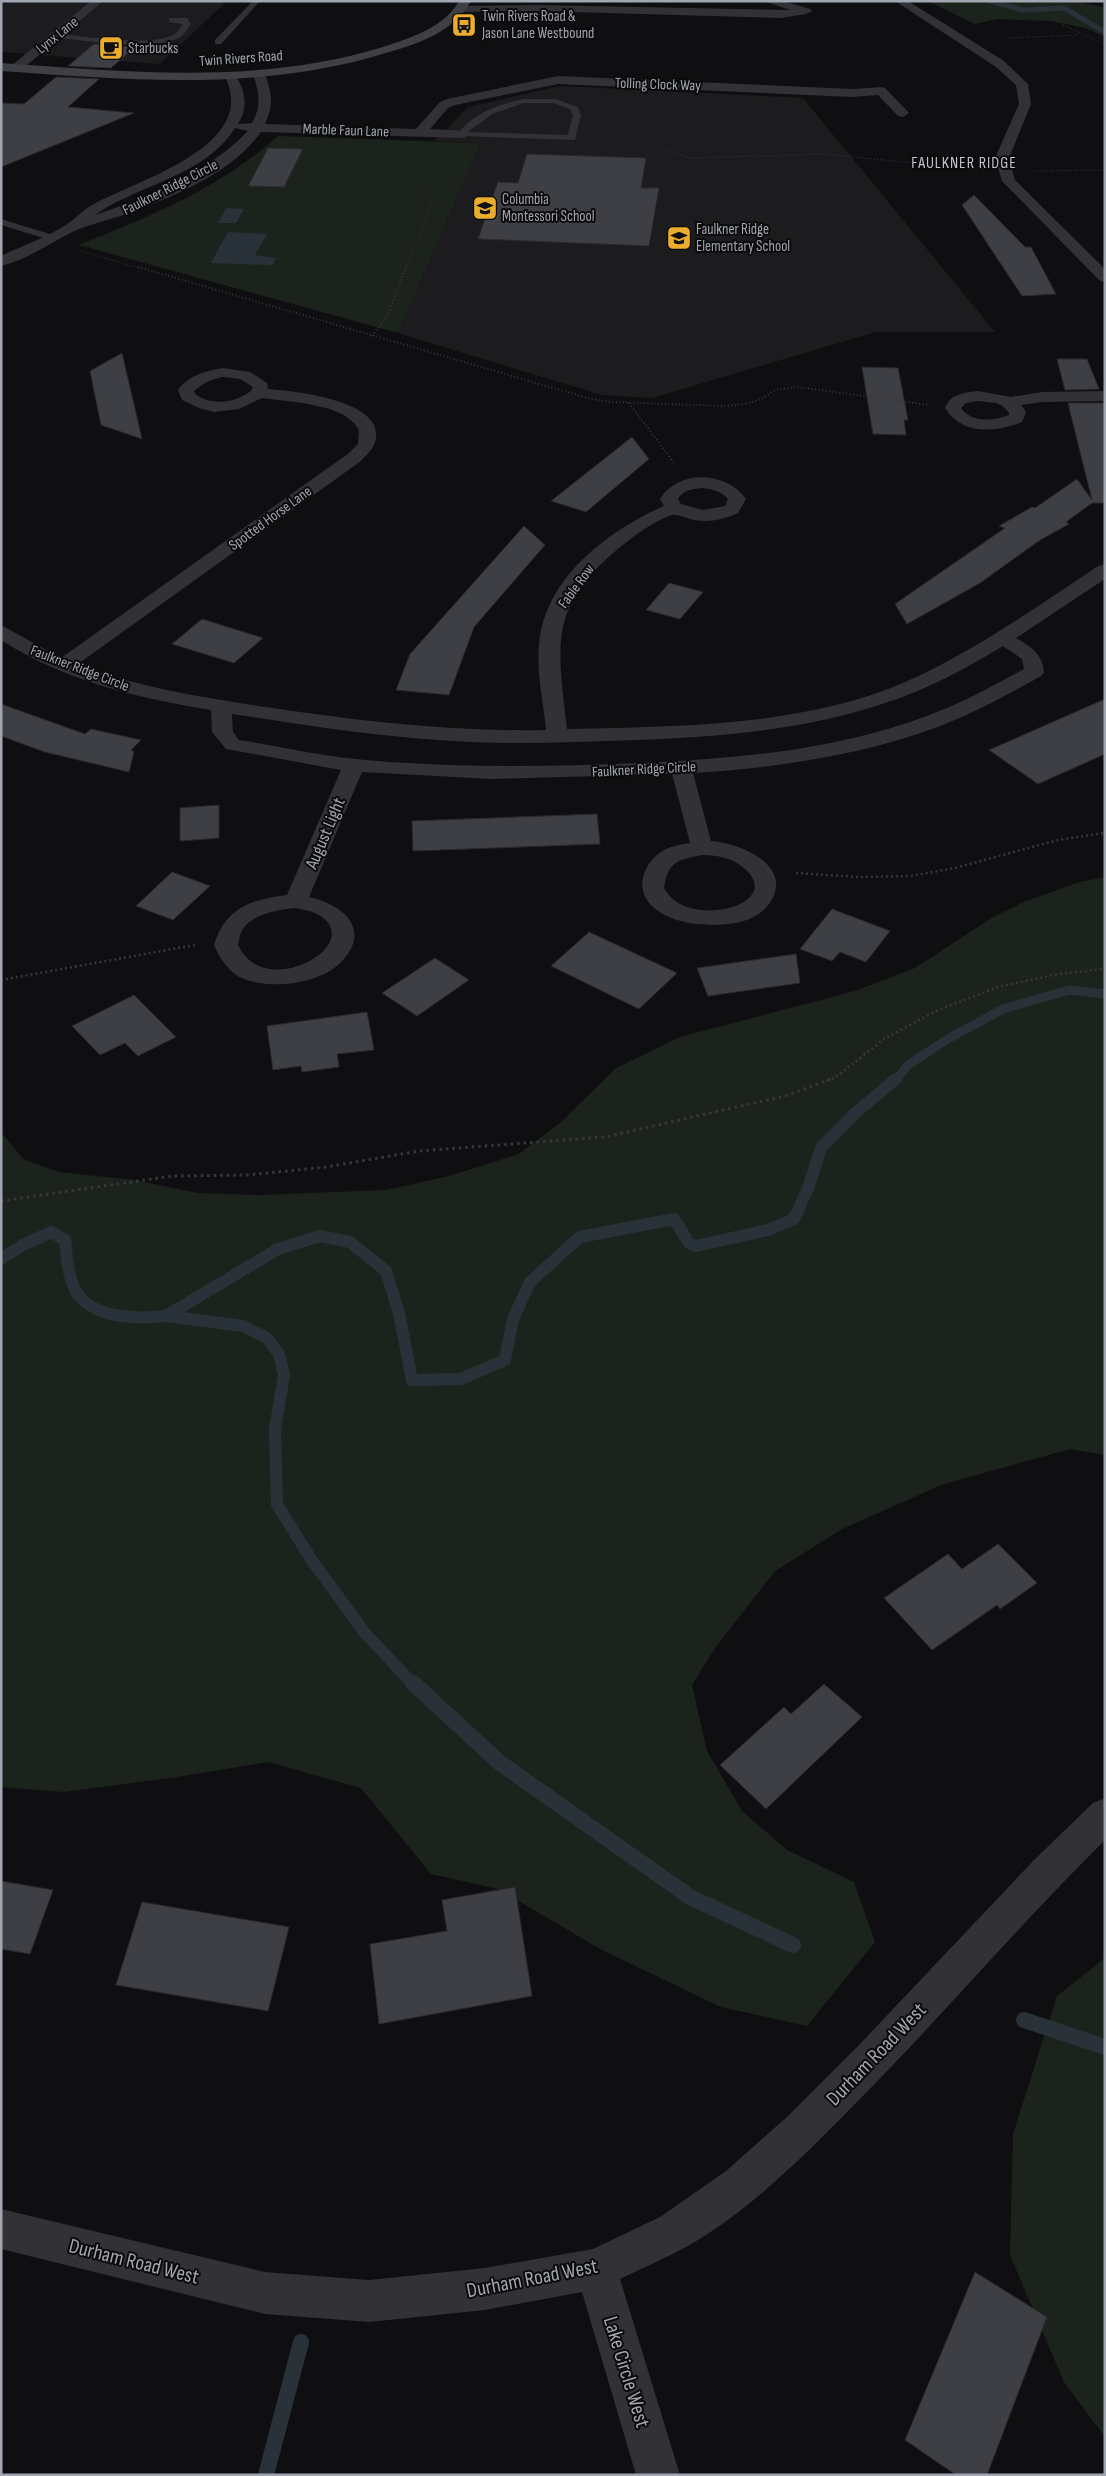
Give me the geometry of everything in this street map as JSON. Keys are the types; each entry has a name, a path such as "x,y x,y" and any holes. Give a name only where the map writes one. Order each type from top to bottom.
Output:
{"street":[{"name":"Lynx Lane","path":"16,68 98,1"},
{"path":"716,13 734,1"},
{"path":"463,5 506,10 537,5 789,15 806,11 769,1"},
{"path":"900,1 1014,74 1022,84 1025,93 1025,104 1021,118 1002,158 1009,181 1105,278"},
{"name":"Twin Rivers Road","path":"1,68 151,77 231,77 321,66 395,47 432,31 454,17 463,5"},
{"name":"Faulkner Ridge Circle","path":"1,262 74,226 116,214 210,169 232,155 248,141 258,128 267,102 259,74"},
{"path":"231,77 239,98 238,112 232,127"},
{"name":"Tolling Clock Way","path":"419,133 444,106 451,102 558,80 852,93 881,91 902,113"},
{"name":"Faulkner Ridge Circle","path":"74,226 97,207 189,162 208,150 232,127"},
{"name":"Marble Faun Lane","path":"232,127 461,134"},
{"name":"Spotted Horse Lane","path":"64,665 355,457 366,446 368,436 365,426 342,407 294,396 260,393"},
{"path":"978,396 999,398 1009,402 1018,412 1016,418 998,424 986,425 963,419 956,414 953,408 961,399 978,396"},
{"path":"1009,402 1042,397 1105,396"},
{"path":"706,483 723,486 735,494 736,504 725,513 703,516 688,514 674,508 669,499 670,494 676,488 689,484 706,483"},
{"name":"Fable Row","path":"556,736 550,658 552,629 560,603 582,573 604,550 635,526 674,508"},
{"name":"Faulkner Ridge Circle","path":"1,631 28,650 114,684 222,706 369,727 452,735 556,736 742,727 839,710 913,687 1002,638 1105,570"},
{"name":"Faulkner Ridge Circle","path":"222,706 220,728 225,739 233,745 354,765 453,771 561,773 681,768 754,762 862,743 916,727 957,712 1034,672 1031,656 1002,638"},
{"name":"August Light","path":"296,901 354,765"},
{"path":"681,768 702,848"},
{"path":"702,848 732,851 751,860 763,873 766,886 760,901 748,911 728,918 714,919 685,915 669,907 656,895 652,880 659,866 676,854 702,848"},
{"path":"296,901 324,908 340,921 344,934 340,951 327,964 306,973 280,977 262,976 245,969 232,959 226,945 232,927 247,914 271,904 296,901"},
{"name":"Durham Road West","path":"1,2229 266,2293 360,2300 485,2289 596,2269 674,2231 740,2185 802,2130 872,2060 1048,1871 1105,1815"},
{"name":"Lake Circle West","path":"596,2269 658,2475"}],"lane":[{"path":"218,42 257,1"},
{"path":"56,36 150,42 166,40 177,37 188,24 184,20 172,20"},
{"path":"524,101 562,103 575,109 577,115 572,138 461,134 470,123 485,112 524,101"},
{"path":"1,222 45,239"}],"path":[{"path":"1032,1 1080,35 1105,45"},
{"path":"968,43 1042,35 1080,35"},
{"path":"666,148 690,158 827,154 970,170 1105,170"},
{"path":"372,336 387,316 433,200 426,190"},
{"path":"45,239 591,399 629,403 707,406 746,404 761,399 775,390 798,387 953,408"},
{"path":"629,403 689,484"},
{"path":"763,873 806,873 858,877 911,876 955,868 1058,840 1105,833"},
{"path":"1,980 205,943 226,945"},
{"path":"1,1201 172,1176 248,1175 326,1167 419,1151 605,1137 786,1096 834,1078 884,1039 936,1011 998,987 1058,974 1105,969"}],"shaded area":[{"path":"1,1 227,1 160,64 1,52"},
{"path":"928,1 1071,1 1105,7 1105,37 1086,28 1050,21 997,19 975,24"},
{"name":"Faulkner Ridge Elementary School","path":"560,86 803,98 995,332 876,332 652,398 602,395 398,333 481,143 435,141 468,107"},
{"path":"278,136 481,143 398,333 79,245 132,223 208,186 256,154"},
{"path":"226,208 244,209 236,223 218,223"},
{"path":"228,232 267,234 255,255 276,258 273,265 211,263"},
{"path":"1105,877 1105,1455 1070,1449 941,1485 842,1529 775,1571 715,1648 692,1685 707,1751 742,1811 787,1850 854,1882 875,1942 807,2026 721,2007 602,1950 498,1889 431,1874 361,1788 268,1762 177,1777 63,1792 1,1787 1,1132 23,1159 59,1172 135,1180 197,1193 259,1195 386,1190 449,1176 519,1154 561,1122 616,1068 680,1037 855,991 915,968 993,917 1026,901 1080,882"},
{"path":"1105,1958 1105,2437 1064,2382 1010,2255 1013,2134 1057,1996"}],"building":[{"path":"94,44 135,47 111,68 68,66"},
{"path":"56,77 99,79 68,107 134,113 1,167 1,103 24,104"},
{"path":"268,148 303,149 284,187 248,186"},
{"path":"527,154 646,158 641,188 659,188 649,246 478,239 498,182 518,183"},
{"path":"974,195 1025,247 1031,247 1056,294 1022,296 962,205"},
{"path":"122,353 142,439 101,425 90,371"},
{"path":"1057,359 1087,359 1099,389 1065,390"},
{"path":"862,367 898,368 908,420 904,420 906,435 873,434"},
{"path":"1068,403 1105,403 1105,503 1092,503 1066,522 1069,524 1040,540 980,583 907,624 895,604 1005,528 999,526 1032,507 1035,508 1077,479 1092,500"},
{"path":"632,437 649,459 586,512 551,501"},
{"path":"524,526 545,545 474,627 449,695 396,690 410,654"},
{"path":"669,583 703,592 680,619 646,610"},
{"path":"202,619 263,638 234,663 172,644"},
{"path":"1105,699 1105,754 1038,784 989,750"},
{"path":"1,704 85,734 91,729 141,740 131,750 134,752 129,772 45,752 1,736"},
{"path":"219,805 219,838 180,841 180,808"},
{"path":"597,814 600,844 413,851 412,821"},
{"path":"172,872 210,886 173,920 136,906"},
{"path":"832,909 890,931 866,962 840,952 832,961 800,949"},
{"path":"589,932 677,973 639,1009 551,966"},
{"path":"796,954 800,983 708,996 697,968"},
{"path":"435,958 469,980 417,1016 382,993"},
{"path":"134,995 176,1037 138,1056 125,1043 100,1055 72,1026"},
{"path":"367,1012 374,1050 337,1054 339,1067 302,1072 301,1066 273,1070 267,1026"},
{"path":"998,1544 1037,1583 1000,1609 997,1605 932,1650 884,1598 948,1554 962,1569"},
{"path":"824,1684 862,1717 766,1809 720,1765 784,1707 791,1714"},
{"path":"1,1881 53,1890 30,1954 1,1949"},
{"path":"515,1887 532,1996 379,2024 370,1944 447,1931 442,1900"},
{"path":"142,1902 289,1927 268,2011 116,1985"},
{"path":"975,2272 1047,2317 987,2475 956,2475 905,2440"}],"waterway":[{"path":"990,1 1023,10 1064,8 1105,32"},
{"path":"895,1081 908,1065 946,1040 1003,1009 1069,990 1105,994"},
{"path":"166,1316 278,1249 320,1236 350,1242 386,1271 399,1313 412,1380 461,1379 505,1360 513,1319 530,1282 580,1237 674,1219 689,1243 696,1246 768,1230 794,1219 809,1186 821,1148 853,1115 896,1079"},
{"path":"1,1259 21,1246 51,1232 65,1240 72,1284 79,1296 87,1304 120,1316 166,1316"},
{"path":"166,1316 243,1326 267,1338 279,1354 284,1375 275,1429 277,1504 311,1559 364,1632 414,1685"},
{"path":"413,1683 500,1763 690,1897 793,1945"},
{"path":"1024,2020 1105,2047"},
{"path":"266,2475 301,2342"}],"place":[{"name":"Twin Rivers Road & Jason Lane Westbound","path":"464,25"},
{"name":"Starbucks","path":"111,48"},
{"name":"Columbia Montessori School","path":"485,208"},
{"name":"Faulkner Ridge Elementary School","path":"679,238"}],"district":[{"name":"FAULKNER RIDGE","path":"964,162"}]}
